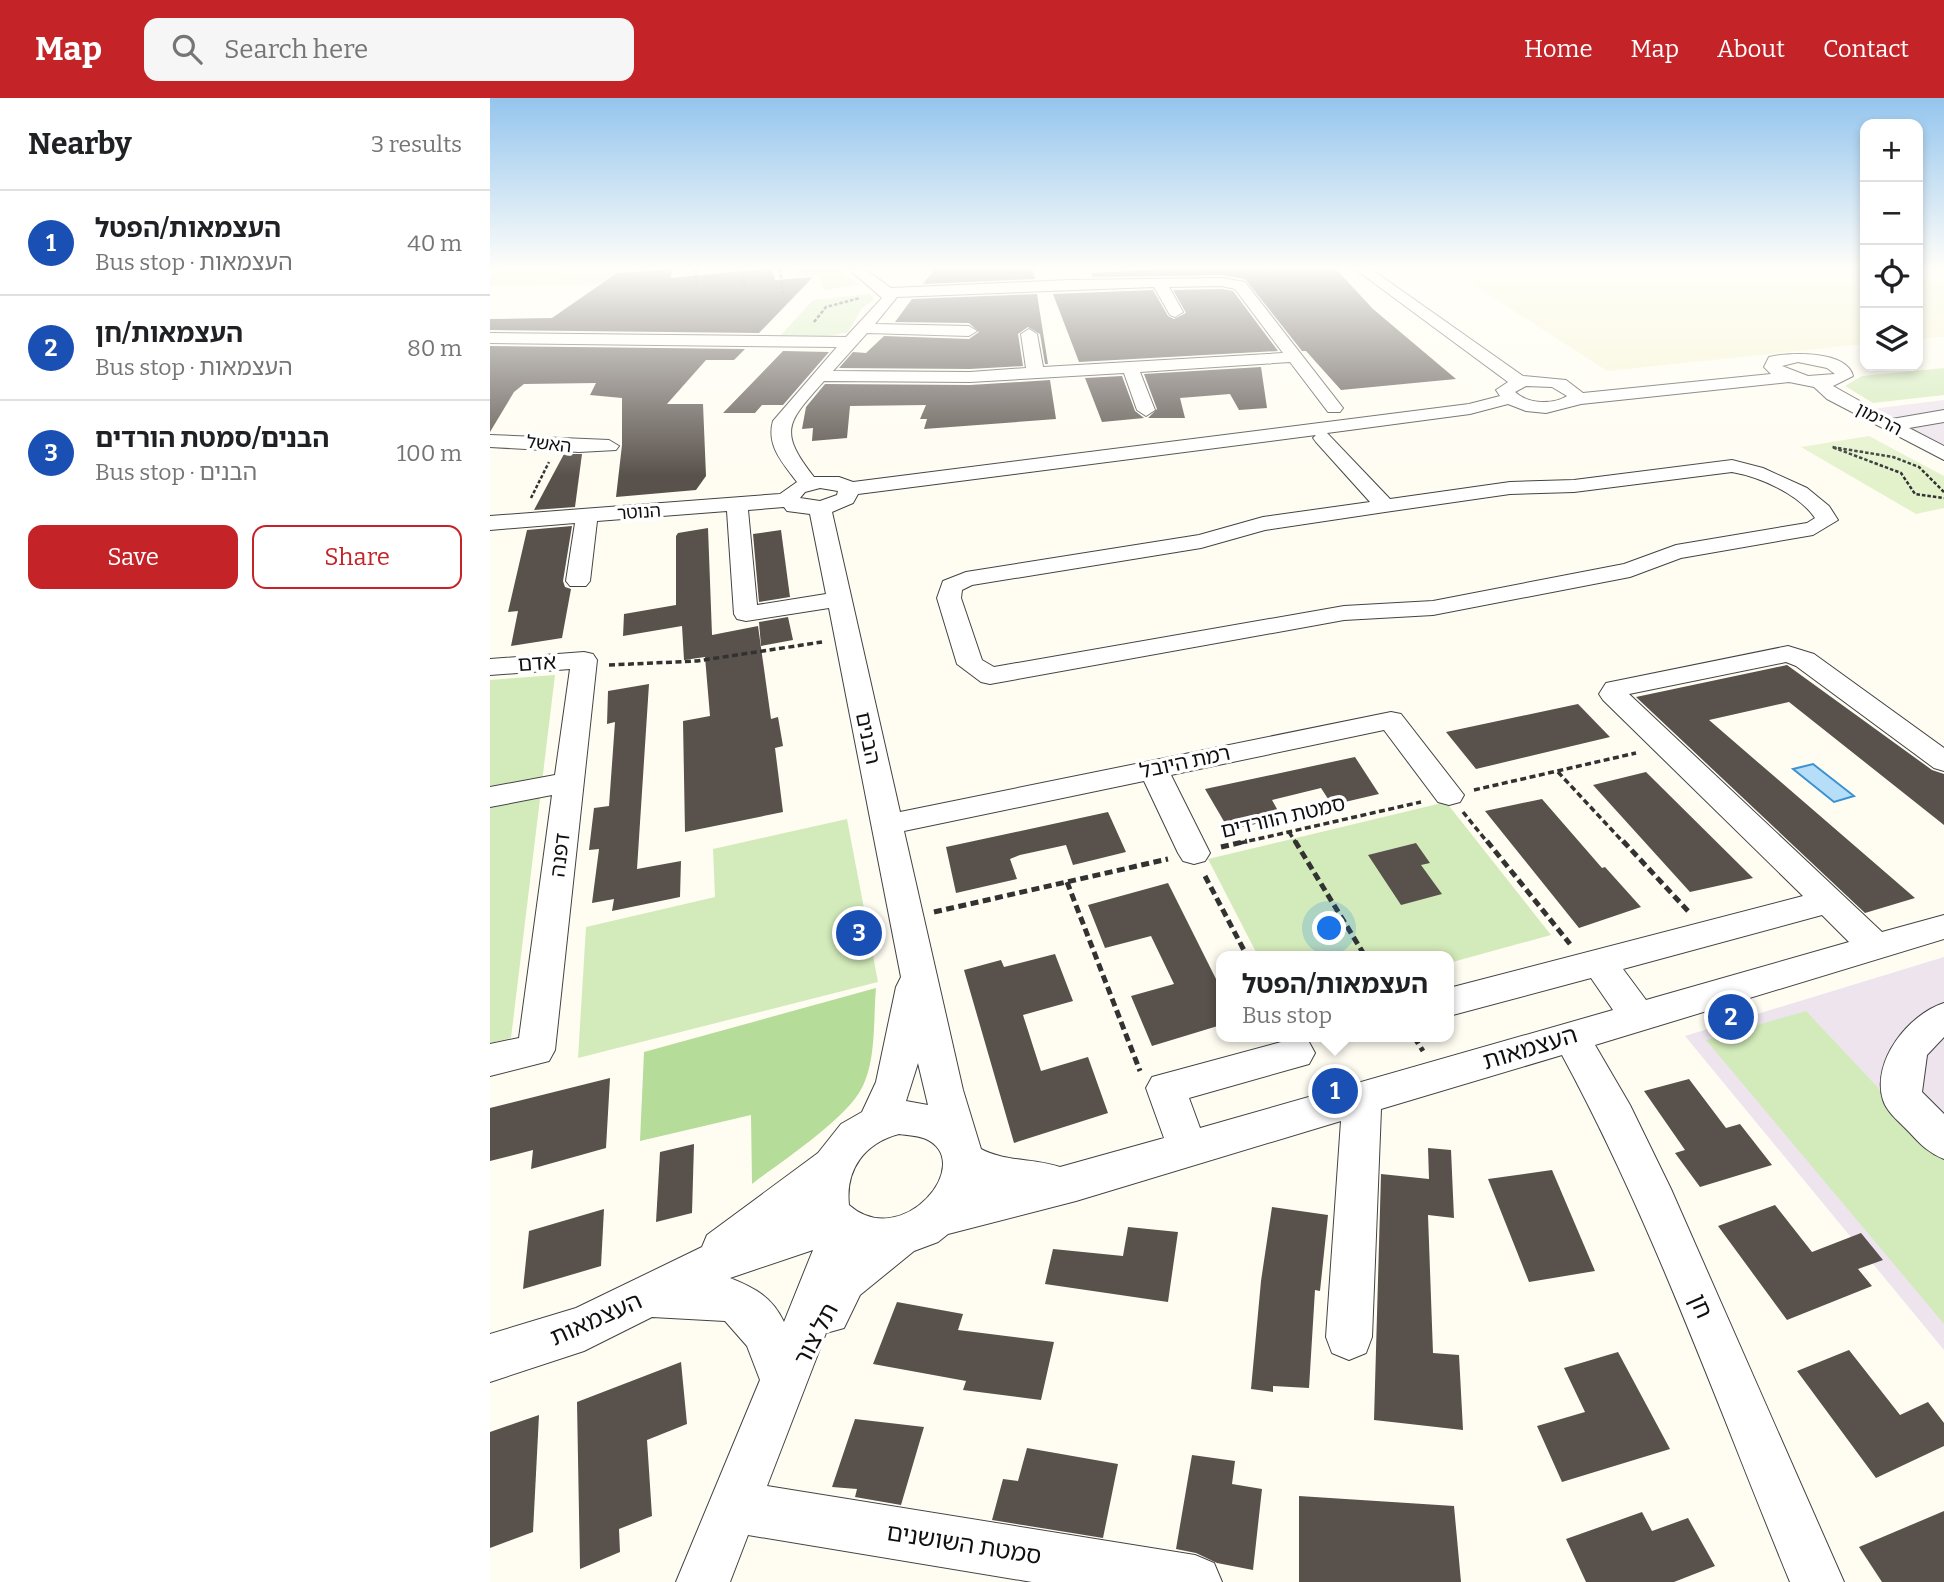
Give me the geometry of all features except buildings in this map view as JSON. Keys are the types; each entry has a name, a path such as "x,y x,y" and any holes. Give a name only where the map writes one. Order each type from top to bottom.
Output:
{"street":[{"path":"515,338 851,342"},
{"name":"הבנים","path":"854,338 788,411 778,427 781,446 831,495 838,599 943,1090 962,1151"},
{"path":"1030,338 1035,373"},
{"path":"1283,338 1334,408"},
{"path":"1448,338 1519,395 1558,407 1573,394 1773,368 1789,377"},
{"path":"820,376 936,378 1296,356"},
{"path":"831,495 1323,438 1475,416 1543,381 1573,394 1789,377 1817,382 1840,379 1844,372 1830,363 1798,358 1775,361 1773,368"},
{"path":"1130,367 1146,410"},
{"name":"הרימון","path":"1817,382 1833,394 1944,454"},
{"path":"831,495 1471,409 1519,395"},
{"path":"1890,425 1944,416"},
{"path":"1323,438 1385,506"},
{"name":"האשל","path":"490,441 558,446 609,446"},
{"path":"1732,466 1763,472 1811,502 1825,513 1827,520 1813,528 1676,552 1630,570 1433,608 1344,613 990,676 970,664 949,598 951,586 965,579 1200,541 1263,524 1385,506 1510,488 1574,485 1689,468 1732,466"},
{"name":"הנוטר","path":"490,523 789,500 792,492 831,495"},
{"path":"737,505 747,614 838,599"},
{"path":"578,581 587,516"},
{"path":"1877,947 1613,694 1616,689 1788,654 1805,660 1944,762"},
{"name":"אדם","path":"490,667 584,664"},
{"name":"דפנה","path":"490,1060 536,1050 584,664"},
{"name":"רמת היובל","path":"886,825 1391,719 1449,795"},
{"path":"1153,769 1194,853"},
{"path":"490,797 569,782"},
{"path":"1454,1001 1811,906"},
{"name":"העצמאות","path":"941,1216 1076,1182 1944,927"},
{"path":"1593,964 1637,1016"},
{"name":"הבנים","path":"876,1124 895,1082 917,968"},
{"path":"1944,1017 1917,1035 1902,1066 1902,1098 1944,1141"},
{"name":"חן","path":"1571,1037 1616,1117 1656,1203 1817,1582"},
{"path":"1188,1149 1166,1088 1296,1054"},
{"path":"1349,1337 1362,1098"},
{"path":"899,1117 922,1117 942,1124 962,1151 964,1178 956,1198 941,1216 921,1229 898,1238 874,1239 842,1226 825,1201 829,1167 840,1149 856,1134 876,1124 899,1117"},
{"name":"העצמאות","path":"962,1151 990,1175 1020,1180 1076,1182"},
{"name":"העצמאות","path":"698,1270 829,1167"},
{"name":"העצמאות","path":"490,1358 584,1328 698,1270 753,1248 842,1226"},
{"name":"תל צור","path":"703,1582 842,1226"},
{"name":"תל צור","path":"755,1449 844,1280 898,1238"},
{"path":"647,1297 725,1297 752,1312 768,1334 783,1378"},
{"name":"סמטת השושנים","path":"732,1506 1195,1582"}],"path":[{"path":"785,341 788,338"},
{"path":"519,521 558,446"},
{"path":"1944,492 1919,467 1893,457 1832,447 1901,473 1915,494 1944,498"},
{"path":"584,664 697,661 847,638"},
{"name":"סמטת הוורדים","path":"906,918 1668,746"},
{"path":"1557,771 1709,933"},
{"path":"1449,795 1593,964"},
{"path":"1289,832 1362,951"},
{"path":"1194,853 1244,951"},
{"path":"1067,882 1141,1076"}],"shaded area":[{"path":"1557,338 1860,338 1860,345 1607,371"},
{"path":"1944,400 1944,455 1862,410 1880,408"},
{"path":"1944,957 1944,1350 1685,1036"}],"green space":[{"path":"1944,368 1944,395 1873,403 1845,386 1862,376"},
{"path":"1869,436 1944,476 1944,508 1916,514 1801,447"},
{"path":"555,675 511,1038 490,1043 490,680"},
{"path":"1446,802 1551,935 1454,962 1454,951 1255,951 1208,859"},
{"path":"847,819 878,982 578,1058 586,927 715,897 713,849"},
{"path":"876,988 869,1069 859,1093 824,1129 752,1184 751,1115 640,1141 644,1052"},
{"path":"1806,1011 1944,1158 1944,1324 1706,1040"}],"water":[{"path":"1813,764 1854,796 1834,802 1793,769"}],"place":[{"name":"הבנים/סמטת הורדים","path":"859,933"},
{"name":"העצמאות/חן","path":"1731,1017"},
{"name":"העצמאות/הפטל","path":"1335,1091"}]}
